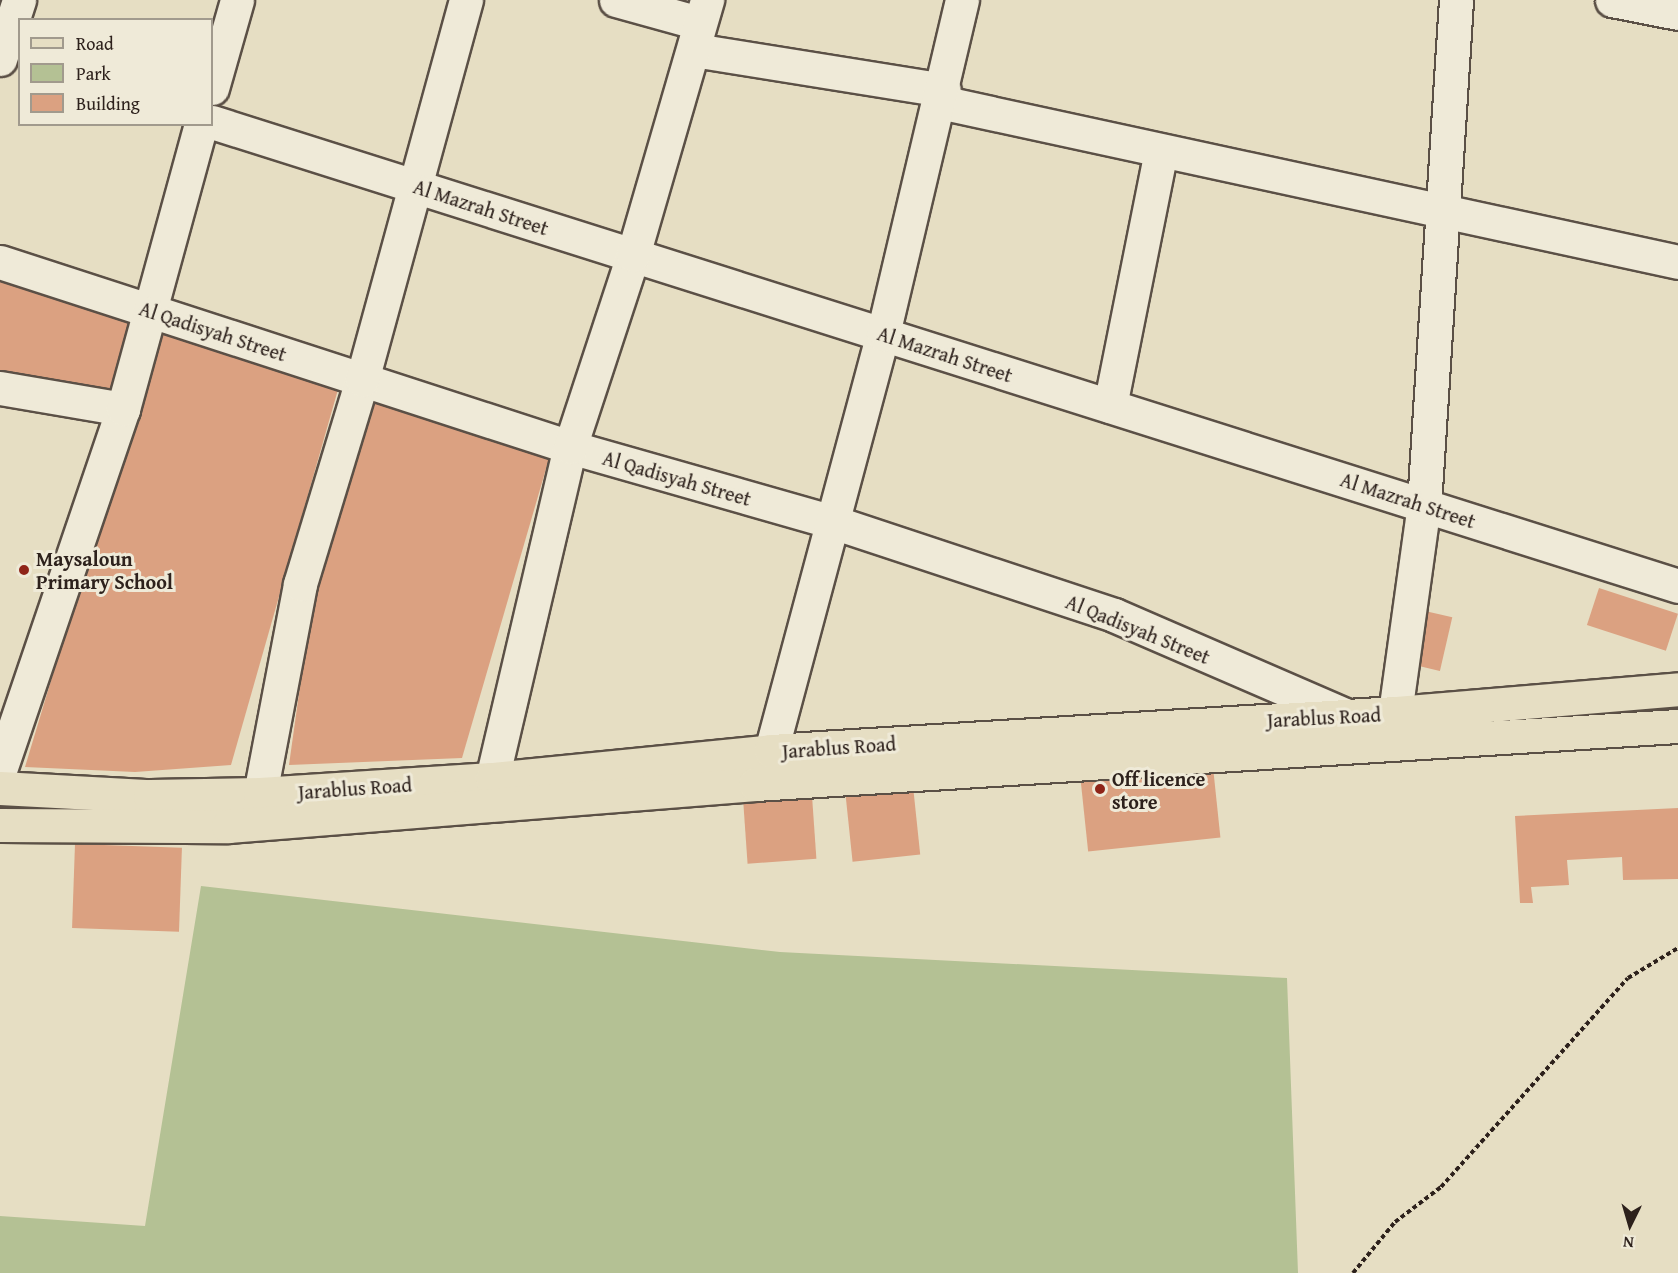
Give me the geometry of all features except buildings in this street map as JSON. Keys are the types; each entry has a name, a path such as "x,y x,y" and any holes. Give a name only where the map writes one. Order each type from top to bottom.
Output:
{"main road":[{"name":"Jarablus Road","path":"0,788 150,796 260,794 492,779 771,751 1395,713 1678,689"},
{"name":"Jarablus Road","path":"0,825 228,825 755,784 1678,726"}],"street":[{"path":"5,58 19,0"},
{"path":"213,84 237,0"},
{"path":"228,825 260,794 300,584 362,380 466,0"},
{"path":"616,0 942,96 1161,151 1678,262"},
{"path":"755,784 771,751 883,334 942,96 962,0"},
{"path":"1395,713 1424,505 1456,0"},
{"path":"1612,0 1678,13"},
{"path":"492,779 570,447 633,255 700,24"},
{"name":"Al Mazrah Street","path":"213,122 1678,586"},
{"path":"0,770 123,409 147,310 200,126"},
{"path":"1110,406 1161,151"},
{"name":"Al Qadisyah Street","path":"0,262 570,447 833,522 1114,615 1345,715"},
{"path":"0,388 123,409"},
{"path":"1345,715 1346,748"}],"path":[{"path":"1353,1273 1395,1222 1464,1162 1628,978 1678,948"}],"green space":[{"path":"201,886 780,952 1287,978 1298,1273 0,1273 0,1216 145,1226"}],"place":[{"name":"Maysaloun Primary School","path":"24,570"},
{"name":"Off licence store","path":"1100,789"}]}
